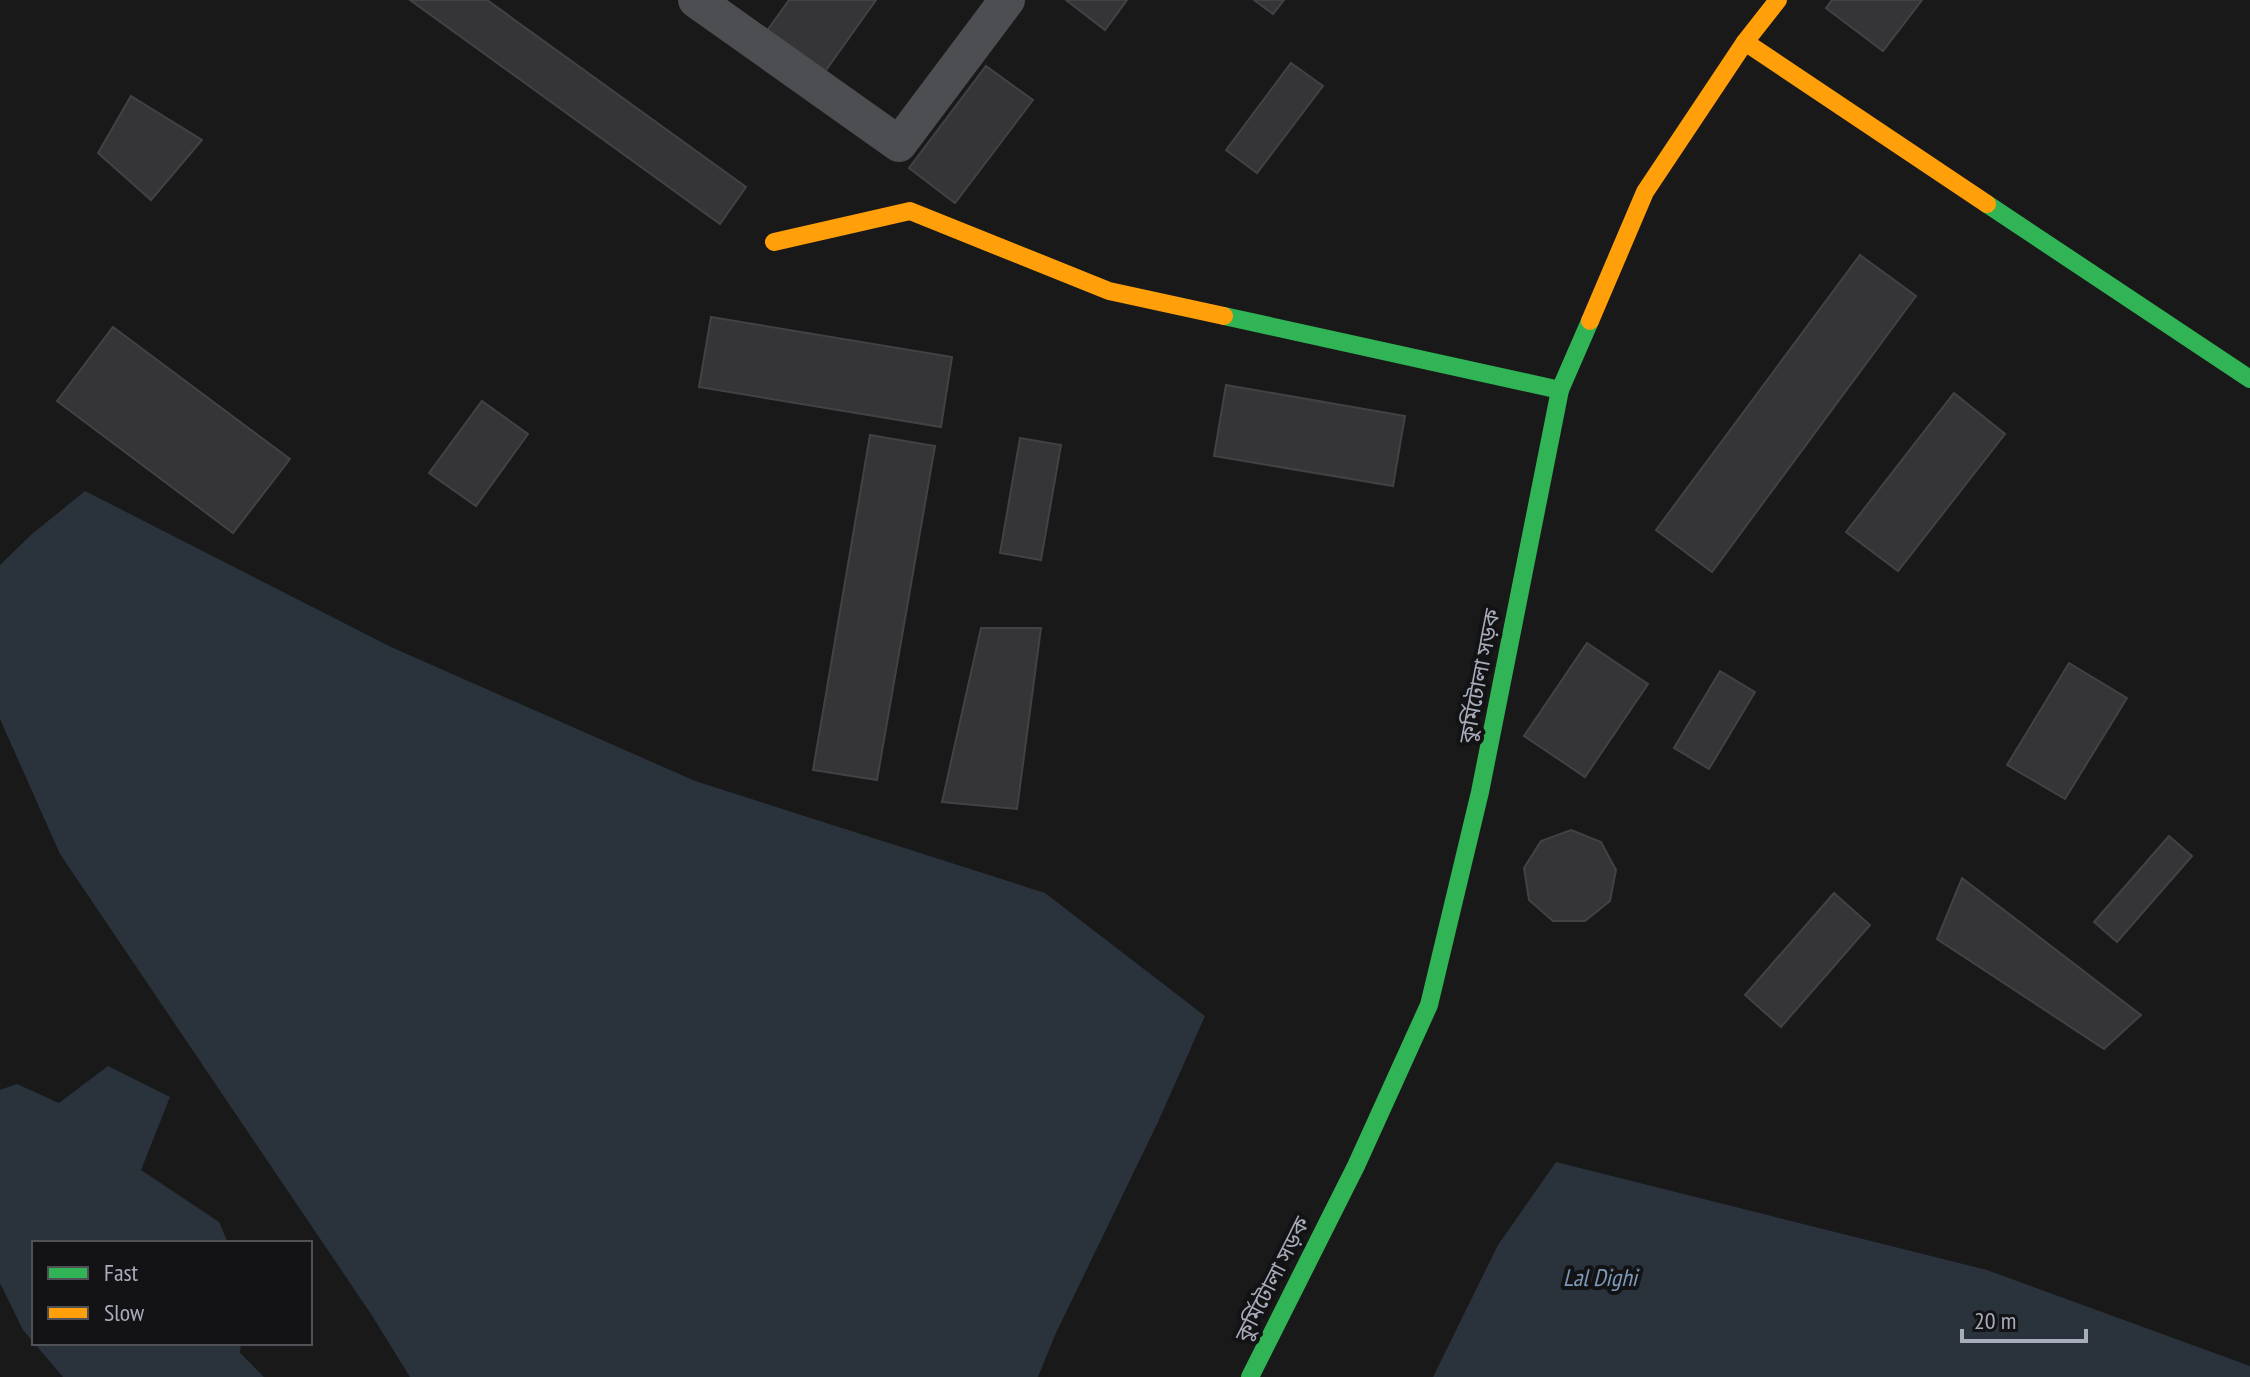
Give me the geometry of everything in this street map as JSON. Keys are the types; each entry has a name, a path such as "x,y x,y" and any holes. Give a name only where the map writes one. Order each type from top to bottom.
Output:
{"street":[{"path":"696,0 899,144 1007,0"},
{"name":"কুর্মিটোলা সড়ক","path":"1250,1377 1356,1166 1429,1005 1480,792 1560,390 1645,192 1745,42 1778,0"},
{"path":"1745,42 2250,379"},
{"path":"774,242 910,211 1109,291 1560,390"}],"water":[{"path":"85,491 391,647 695,781 1045,893 1205,1016 1038,1377 410,1377 371,1314 60,854 0,719 0,565"},
{"path":"108,1066 170,1097 141,1170 219,1222 227,1241 32,1241 32,1341 23,1330 0,1283 0,1090 17,1084 59,1103"},
{"name":"Lal Dighi","path":"1556,1162 1987,1270 2250,1366 2250,1377 1433,1377 1498,1245"},
{"path":"36,1345 241,1345 240,1353 264,1377 63,1377"}],"building":[{"path":"410,0 487,0 746,187 720,224"},
{"path":"789,0 876,0 809,94 751,53"},
{"path":"1066,0 1127,0 1105,30"},
{"path":"1254,0 1284,0 1273,14"},
{"path":"1832,0 1922,0 1883,51 1826,8"},
{"path":"1291,63 1323,86 1257,173 1226,150"},
{"path":"986,66 1033,100 955,203 909,168"},
{"path":"131,96 202,140 151,200 98,153"},
{"path":"1860,255 1916,296 1712,572 1656,530"},
{"path":"711,317 952,357 941,427 699,387"},
{"path":"113,327 290,459 233,533 57,401"},
{"path":"1226,385 1405,416 1393,486 1214,456"},
{"path":"1954,393 2005,434 1898,571 1846,532"},
{"path":"482,401 528,434 476,506 429,473"},
{"path":"870,435 935,446 877,780 813,770"},
{"path":"1020,438 1061,445 1041,560 1000,553"},
{"path":"981,628 1041,628 1017,809 942,802"},
{"path":"1587,643 1648,684 1585,777 1524,736"},
{"path":"2069,663 2127,698 2065,799 2007,765"},
{"path":"1720,671 1755,692 1709,769 1674,748"},
{"path":"1571,830 1601,842 1616,870 1610,901 1585,921 1553,921 1529,900 1524,868 1541,841"},
{"path":"2169,836 2192,856 2117,942 2094,922"},
{"path":"1962,878 2141,1015 2104,1049 1937,939"},
{"path":"1834,893 1870,925 1781,1027 1745,995"}],"traffic: fast":[{"path":"1987,204 2250,379"},
{"path":"1224,316 1560,390"},
{"path":"1250,1377 1356,1166 1429,1005 1480,792 1560,390 1590,321"}],"traffic: slow":[{"path":"1590,321 1645,192 1745,42 1778,0"},
{"path":"1745,42 1987,204"},
{"path":"774,242 910,211 1109,291 1224,316"}]}
